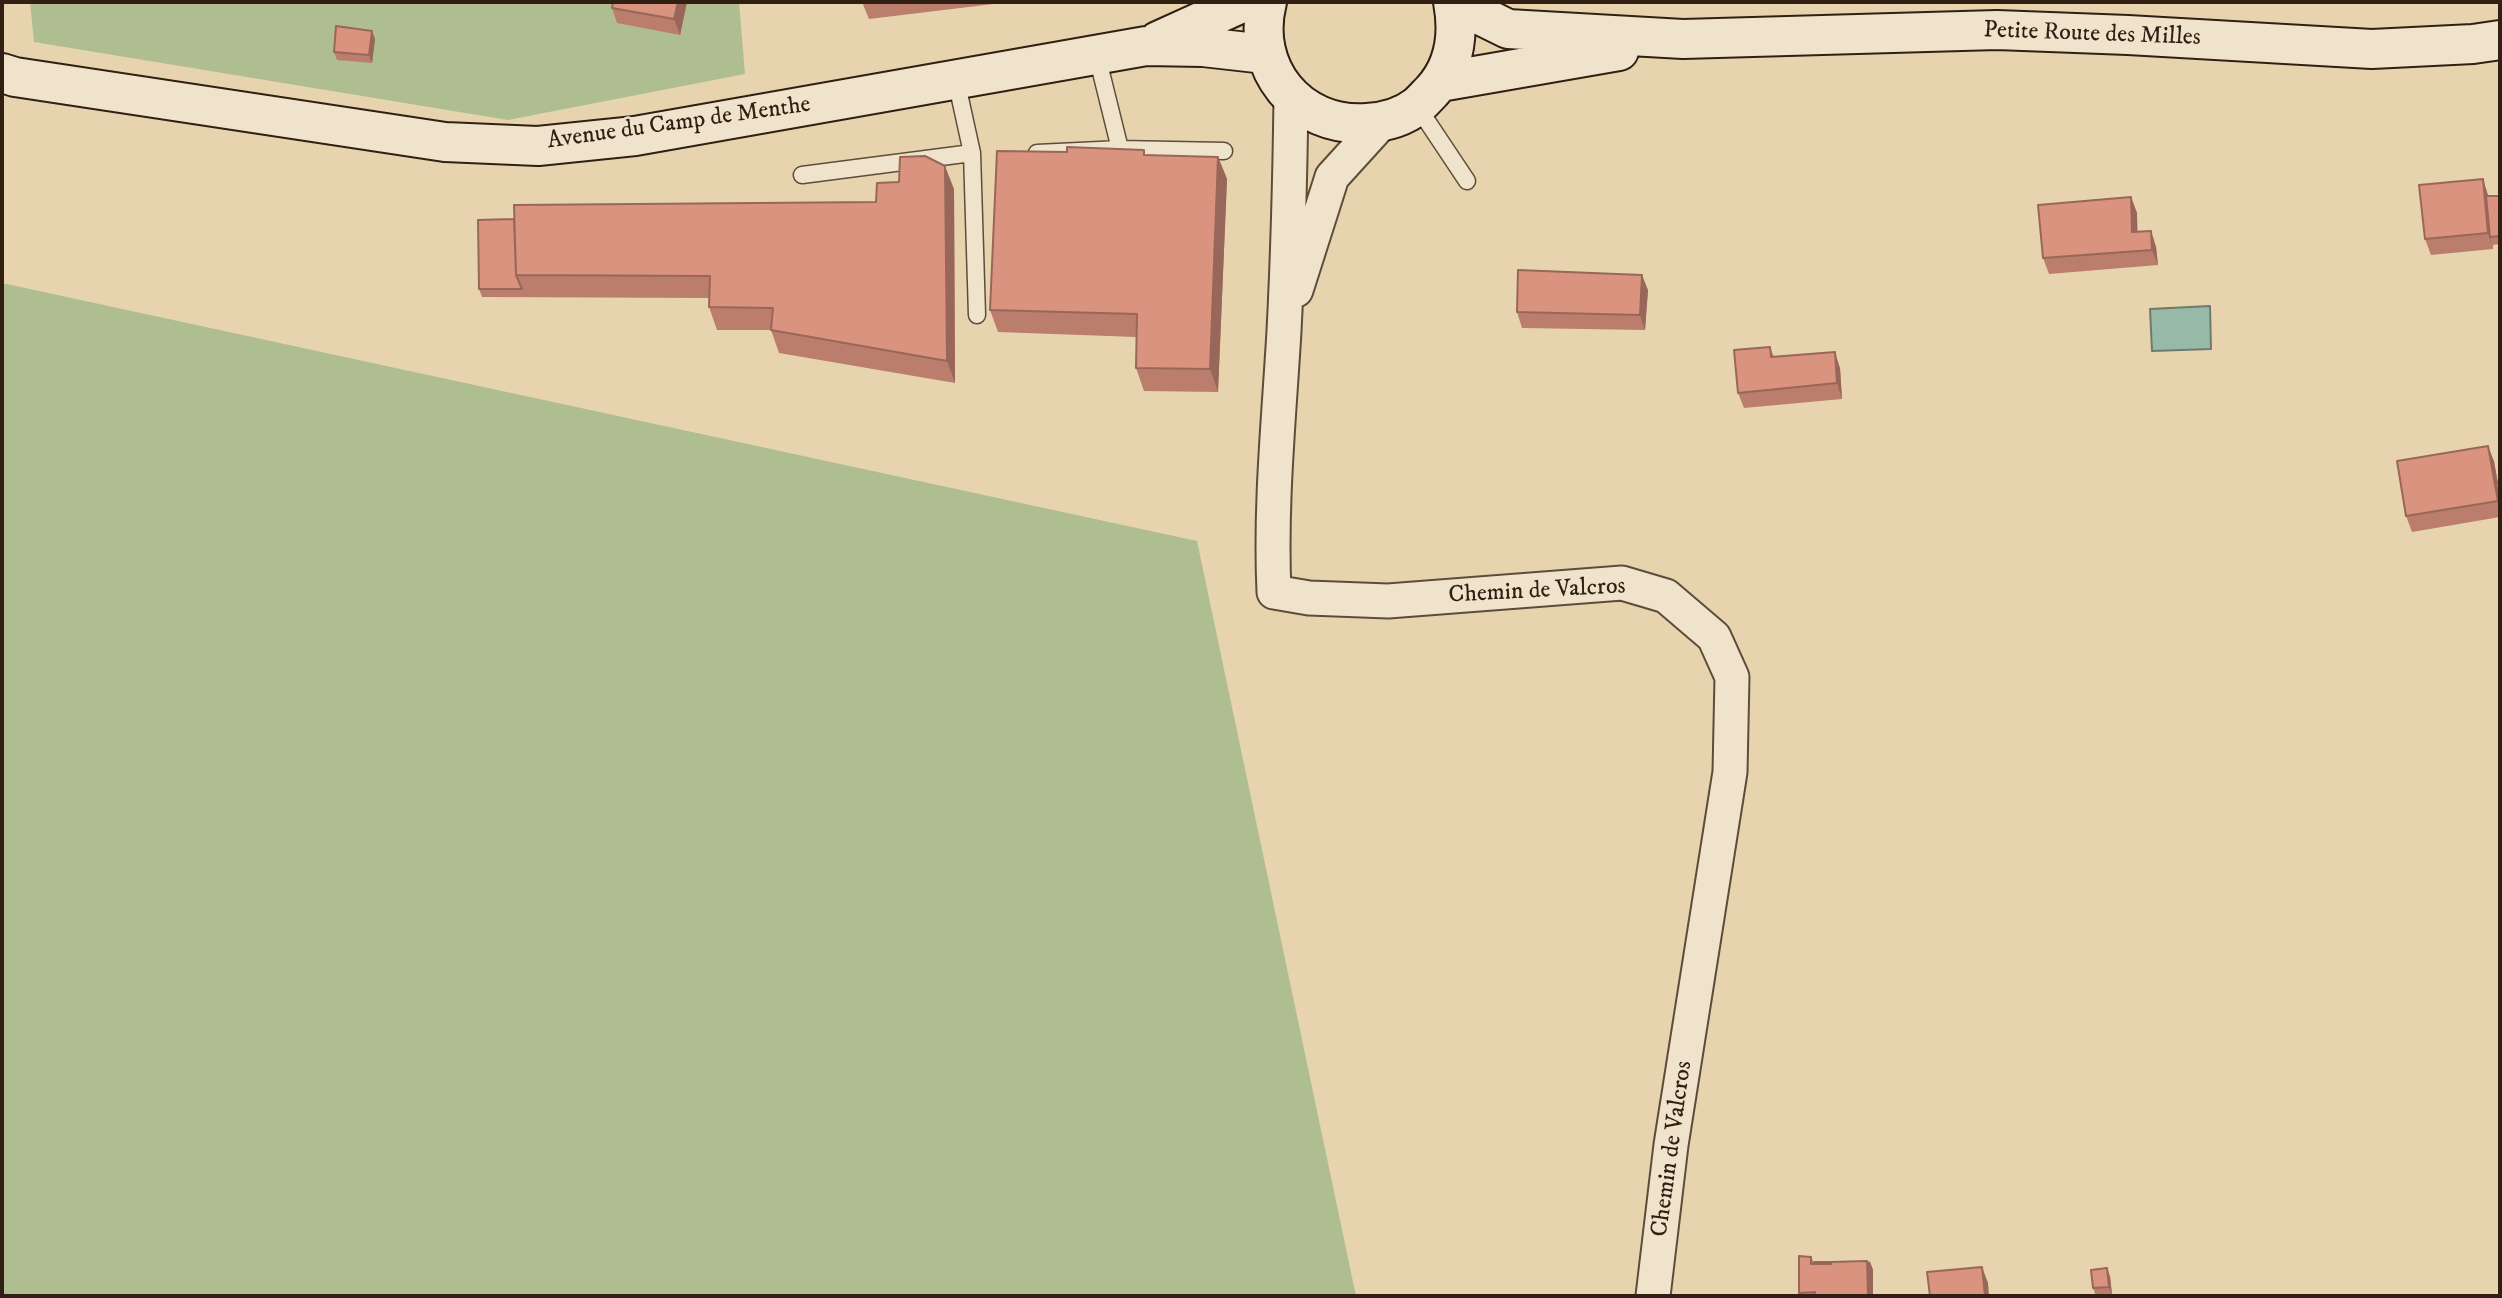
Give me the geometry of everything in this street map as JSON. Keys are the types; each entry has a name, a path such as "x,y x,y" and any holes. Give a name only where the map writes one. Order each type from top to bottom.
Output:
{"main road":[{"name":"Avenue du Camp de Menthe","path":"1146,47 1244,2"},
{"path":"1267,2 1262,21 1265,54 1275,77 1291,97 1318,116 1349,125 1382,122"},
{"path":"1429,94 1450,63 1457,22 1453,2"},
{"name":"Petite Route des Milles","path":"1453,2 1508,29 1684,39 1997,30 2372,48 2473,44 2500,40"},
{"name":"Petite Route des Milles","path":"1382,122 1429,94 1684,39"},
{"name":"Avenue du Camp de Menthe","path":"2,74 445,142 538,146 635,136 1146,47 1203,47 1265,54"}],"street":[{"name":"Chemin de Valcros","path":"1291,97 1284,329 1272,550 1274,592 1309,598 1388,601 1622,583 1666,596 1714,637 1732,677 1730,772 1671,1145 1653,1296"},
{"name":"Chemin de Valcros","path":"1284,329 1332,177 1382,122"}],"lane":[{"path":"1097,55 1120,149"},
{"path":"956,80 972,153 977,315"},
{"path":"1429,94 1466,181"},
{"path":"1024,153 1120,149 1224,151"},
{"path":"802,174 972,153"}],"shaded area":[{"path":"30,2 739,2 745,74 508,120 34,42"},
{"path":"2,283 1197,541 1356,1296 2,1296"},
{"path":"2210,306 2211,349 2152,351 2150,309"}],"building":[{"path":"613,2 678,2 674,19 612,8"},
{"path":"336,26 372,31 369,55 334,52"},
{"path":"1067,147 1144,150 1144,155 1218,157 1210,369 1136,368 1137,314 990,310 997,151 1067,152"},
{"path":"925,156 945,166 947,361 771,330 773,308 709,307 710,276 516,275 514,205 876,202 877,183 899,182 900,157"},
{"path":"2483,179 2488,233 2425,239 2419,185"},
{"path":"2486,196 2500,196 2500,236 2490,237"},
{"path":"2131,197 2132,232 2151,231 2152,250 2043,258 2038,205"},
{"path":"514,219 516,275 522,289 479,289 478,220"},
{"path":"1518,270 1642,275 1640,315 1517,312"},
{"path":"1770,347 1771,357 1835,352 1837,383 1738,393 1734,350"},
{"path":"2488,446 2498,501 2406,516 2397,461"},
{"path":"2500,482 2500,505 2496,483"},
{"path":"1799,1256 1811,1257 1811,1264 1867,1261 1868,1295 1815,1296 1815,1292 1799,1293"},
{"path":"1831,1262 1831,1264 1814,1264"},
{"path":"1982,1267 1985,1296 1930,1296 1927,1272"},
{"path":"2107,1268 2109,1287 2093,1288 2091,1270"}]}
